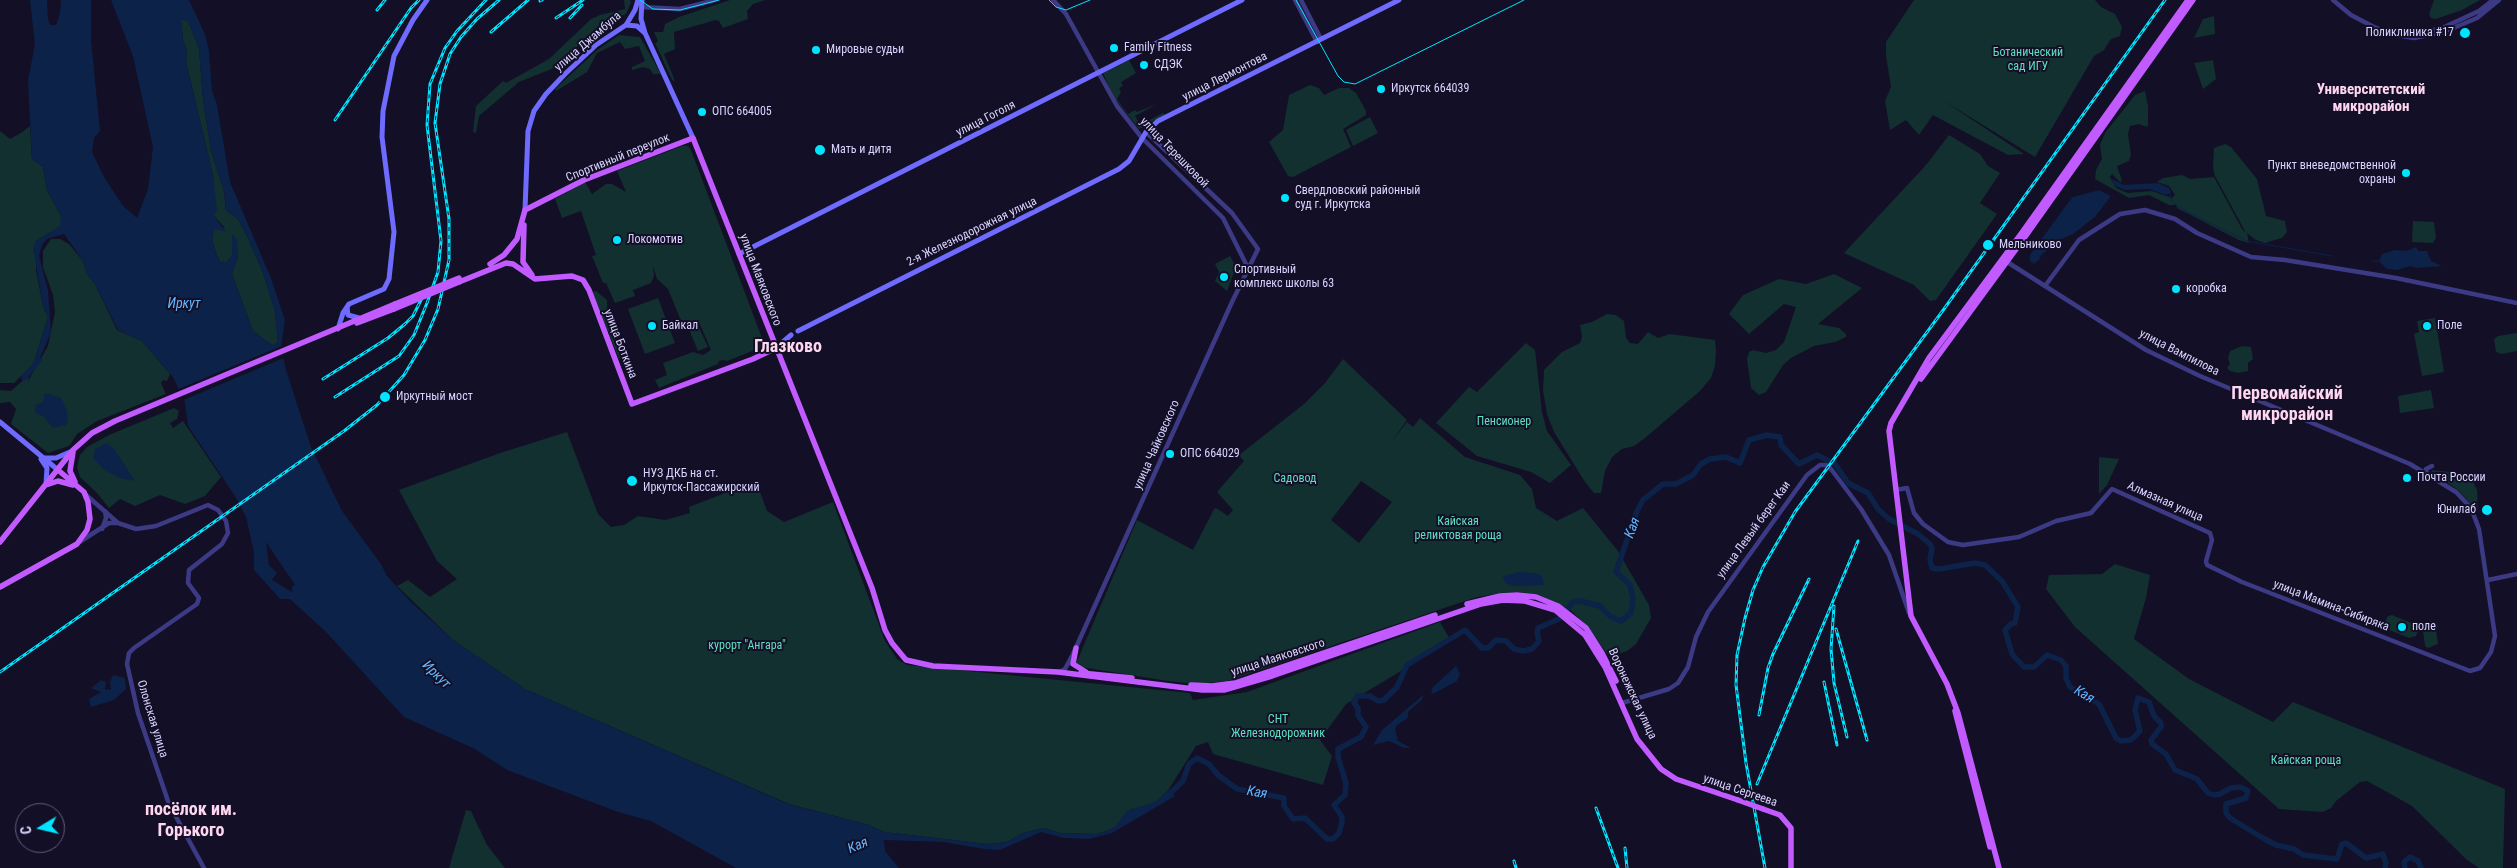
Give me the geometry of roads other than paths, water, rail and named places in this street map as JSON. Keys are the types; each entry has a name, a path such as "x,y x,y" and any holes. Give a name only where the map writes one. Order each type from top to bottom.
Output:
{"main road":[{"path":"338,330 347,307 353,301 384,289 389,279 394,232 382,137 383,111 394,56 412,20 428,0"},
{"name":"улица Гоголя","path":"739,254 1099,74 1242,0"},
{"name":"улица Лермонтова","path":"1142,138 1158,121 1399,0"},
{"path":"2005,260 2188,0"},
{"path":"1999,868 1961,723 1947,684 1911,616 1889,431 1891,423 1931,360 2193,0"},
{"name":"улица Джамбула","path":"541,279 528,271 523,262 528,132 534,111 546,94 565,74 596,45 626,24 640,2"},
{"name":"улица Маяковского","path":"640,2 641,19 646,33 693,138 885,624 898,647 906,656 920,660 968,666 1058,672 1202,690 1224,690 1272,676 1481,604 1503,600 1533,602 1556,608"},
{"path":"626,24 637,26 646,33"},
{"name":"Спортивный переулок","path":"524,210 584,180 693,138"},
{"name":"2-я Железнодорожная улица","path":"798,331 1120,169 1129,161 1142,138"},
{"name":"улица Джамбула","path":"459,280 494,263 504,255 517,239 524,210"},
{"path":"0,542 73,450 82,441 103,427 459,280 506,263 513,264 531,277 541,279"},
{"name":"улица Боткина","path":"541,279 577,277 583,280 590,290 632,404 776,348"},
{"path":"347,307 351,317 363,317"},
{"path":"338,330 363,317 394,307"},
{"path":"776,348 791,335"},
{"path":"0,422 81,490"},
{"path":"36,453 51,459 73,450"},
{"path":"0,587 77,544 85,534 90,519 88,502 70,471 73,450"},
{"path":"36,453 46,468 45,485"},
{"path":"45,485 58,481 67,482 81,490"},
{"path":"26,573 28,564"},
{"name":"улица Маяковского","path":"1077,674 1088,673 1197,686 1227,685 1479,600 1517,595 1536,597 1556,608"},
{"name":"Воронежская улица","path":"1556,608 1586,628 1598,647 1648,754"},
{"path":"1076,648 1073,664 1088,673"},
{"path":"1954,706 1995,868"},
{"name":"улица Сергеева","path":"1648,754 1668,776 1780,815 1791,828 1791,868"}],"street":[{"path":"640,2 680,9 715,0"},
{"name":"улица Терешковой","path":"1053,0 1066,14 1117,106 1142,138 1223,218 1248,268"},
{"path":"1295,0 1319,40"},
{"path":"1301,0 1319,40"},
{"path":"2334,0 2351,15 2396,35 2414,38 2444,32 2477,18 2498,0"},
{"path":"2371,24 2409,34 2428,32 2464,19 2493,0"},
{"name":"улица Терешковой","path":"1146,132 1232,213 1258,249"},
{"path":"2045,286 2079,240 2120,214 2145,210 2175,219 2197,233 2251,257 2285,260 2396,278 2517,303"},
{"name":"улица Чайковского","path":"1058,672 1065,669 1076,648 1258,249"},
{"name":"улица Вампилова","path":"2005,260 2146,350 2278,410 2410,464 2456,492 2471,508 2479,530 2496,636 2491,652 2480,668"},
{"name":"улица Левый берег Каи","path":"1623,702 1669,689 1678,683 1688,667 1696,636 1712,606 1807,475 1820,465 1826,465 1831,469 1861,509 1889,554 1896,577"},
{"path":"2427,475 2426,469 2432,466"},
{"name":"Алмазная улица","path":"1896,490 1907,488 1914,512 1923,524 1948,542 1963,545 2019,537 2056,521 2091,513 2112,489 2210,533 2212,540 2206,563"},
{"path":"81,490 118,523"},
{"name":"Олонская улица","path":"118,523 136,529 148,528 208,505 218,510 228,527 228,533 222,544 189,570 188,583 199,598 196,604 134,648 130,653 127,664 138,713 169,804 204,868"},
{"path":"102,529 106,518 105,510"},
{"path":"77,544 110,523 118,523"},
{"name":"улица Мамина-Сибиряка","path":"2206,563 2210,567 2242,582 2461,668 2470,670 2480,668"},
{"path":"2488,580 2517,574"},
{"path":"1905,575 1896,577 1911,616"}],"water":[{"name":"Иркут","path":"30,0 47,0 50,25 56,25 60,13 61,0 91,0 91,40 100,131 94,138 92,152 104,177 123,206 137,218 148,189 153,147 133,56 111,0 189,0 205,34 209,51 212,91 217,105 230,182 271,278 285,320 281,347 286,370 311,447 342,511 381,564 387,576 411,602 453,640 525,689 788,804 869,825 884,832 987,844 1007,842 1023,833 1044,828 1060,833 1097,834 1114,828 1127,811 1157,801 1169,789 1175,796 1112,833 1089,839 1064,838 1041,832 1000,850 944,842 884,840 885,851 899,868 736,868 651,821 618,812 507,770 475,749 404,717 326,632 290,599 280,599 254,570 254,552 246,517 235,496 188,426 185,402 173,377 142,341 118,330 95,284 87,274 83,261 64,234 47,239 42,245 39,256 48,290 51,332 37,365 33,365 48,317 43,306 33,247 36,241 60,226 61,216 47,190 43,167 32,159 28,80 35,44","holes":["181,19 188,21 199,48 203,100 211,151 224,191 226,210 238,219 246,234 262,270 275,311 278,342 272,345 253,331 232,274 238,256 237,239 232,234 232,256 226,263 220,262 214,248 212,239 214,229 226,232 214,216 217,210 213,175 186,62 187,50 183,42","266,542 295,585 292,587 292,592 272,580 277,573 269,565"]},
{"path":"2112,179 2124,185 2158,183 2169,188 2171,193 2166,195 2149,189 2125,190 2115,186"},
{"path":"2099,190 2111,196 2095,217 2073,234 2059,240 2039,257 2041,258 2034,264 2030,261 2030,255 2073,197"},
{"path":"2416,247 2418,251 2427,251 2431,261 2442,266 2417,268 2410,266 2397,270 2387,269 2379,261 2382,254 2395,250 2407,251"},
{"path":"45,393 61,398 67,411 68,421 66,425 53,428 44,417 35,413 36,405 43,402"},
{"path":"107,443 115,450 135,481 120,478 104,470 93,458 95,449"},
{"path":"1519,572 1536,573 1542,576 1544,585 1514,586 1505,583 1503,576"},
{"path":"1456,666 1460,674 1457,681 1433,694 1431,691 1433,687"},
{"path":"113,675 125,678 126,689 114,700 91,707 89,699 101,692 91,688 101,680 106,682 105,689 111,690 110,682"},
{"path":"1423,695 1422,700 1408,712 1408,718 1397,725 1395,729 1398,741 1411,748 1404,748 1389,741 1373,745 1382,730"}],"waterway":[{"path":"2169,194 2173,203 2189,213 2247,241 2332,256"},
{"path":"2372,261 2379,261"},
{"path":"24,378 39,360"},
{"name":"Кая","path":"1166,797 1183,781 1189,764 1197,758 1209,764 1218,775 1237,789 1284,798 1284,806 1293,819 1305,818 1327,839 1333,839 1339,833 1342,822 1342,817 1334,805 1345,795 1346,783 1338,757 1338,749 1361,737 1366,727 1358,715 1358,708 1354,703 1357,696 1370,696 1378,701 1384,700 1397,687 1407,665 1465,630 1482,648 1488,648 1496,640 1506,641 1514,649 1523,651 1532,649 1539,641 1538,628 1559,619 1573,602 1580,601 1600,606 1611,617 1621,621 1631,613 1633,599 1630,585 1616,572 1637,511 1643,500 1663,484 1676,484 1693,475 1701,464 1710,459 1726,457 1740,463 1749,440 1767,435 1780,437 1781,445 1799,464 1817,455 1835,464 1848,483 1868,493 1878,509 1889,519 1918,534 1930,544 1932,548 1930,560 1932,568 1939,569 1975,563 1985,565 2002,581 2018,607 2015,623 2005,630 2012,654 2024,667 2034,667 2047,655 2061,660 2066,666 2066,678 2070,687 2099,704 2116,738 2121,741 2131,740 2140,731 2135,710 2138,698 2149,702 2154,716 2161,723 2161,727 2151,740 2152,744 2166,754 2175,770 2197,779 2208,793 2214,795 2231,788 2240,787 2248,791 2246,798 2226,804 2226,813 2230,818 2276,845 2294,849 2303,855 2337,859 2342,844 2346,843 2366,858 2383,854 2386,863 2385,868"},
{"name":"Кая","path":"2405,868 2404,862 2410,857 2418,861 2421,868"}],"tram line":[{"path":"640,0 653,9 680,10 719,0"},
{"path":"1049,0 1056,7 1066,10 1090,0"},
{"path":"1296,0 1338,76 1344,82 1355,84 1524,0"}],"railway":[{"path":"377,10 385,0"},
{"path":"335,120 411,8 419,0"},
{"path":"335,397 399,356 414,335 427,303 438,272 441,241 427,125 430,84 445,48 457,31 486,0"},
{"path":"0,672 344,431 377,405 404,375 425,340 438,309 449,260 449,219 435,123 440,84 450,54 461,37 477,19 499,0"},
{"path":"491,32 528,0"},
{"path":"556,18 583,0"},
{"path":"1765,868 1746,763 1736,685 1737,655 1745,618 1753,590 1763,567 1795,512 1944,309 2165,0"},
{"path":"570,18 582,5"},
{"path":"323,379 388,338 405,324 413,316 423,296"},
{"path":"1757,784 1858,541"},
{"path":"1759,715 1768,668 1773,654 1809,579"},
{"path":"1834,606 1831,649 1834,683 1847,737"},
{"path":"1836,629 1867,740"},
{"path":"1824,682 1837,745"},
{"path":"1596,808 1618,868"},
{"path":"1625,848 1627,868"},
{"path":"1514,861 1516,868"}],"place":[{"name":"Поликлиника #17","path":"2465,33"},
{"name":"Family Fitness","path":"1114,48"},
{"name":"Мировые судьи","path":"816,50"},
{"name":"СДЭК","path":"1144,65"},
{"name":"Иркутск 664039","path":"1381,89"},
{"name":"ОПС 664005","path":"702,112"},
{"name":"Мать и дитя","path":"820,150"},
{"name":"Пункт вневедомственной охраны","path":"2406,173"},
{"name":"Свердловский районный суд г. Иркутска","path":"1285,198"},
{"name":"Локомотив","path":"617,240"},
{"name":"Мельниково","path":"1988,245"},
{"name":"Спортивный комплекс школы 63","path":"1224,277"},
{"name":"коробка","path":"2176,289"},
{"name":"Байкал","path":"652,326"},
{"name":"Поле","path":"2427,326"},
{"name":"Иркутный мост","path":"385,397"},
{"name":"ОПС 664029","path":"1170,454"},
{"name":"Почта России","path":"2407,478"},
{"name":"НУЗ ДКБ на ст. Иркутск-Пассажирский","path":"632,481"},
{"name":"Юнилаб","path":"2487,510"},
{"name":"поле","path":"2402,627"}],"district":[{"name":"Университетский микрорайон","path":"2371,98"},
{"name":"Глазково","path":"788,347"},
{"name":"Первомайский микрорайон","path":"2287,404"},
{"name":"посёлок им. Горького","path":"191,820"}],"park label":[{"name":"Ботанический сад ИГУ","path":"2028,60"},
{"name":"Пенсионер","path":"1504,422"},
{"name":"Садовод","path":"1295,479"},
{"name":"Кайская реликтовая роща","path":"1458,529"},
{"name":"курорт \"Ангара\"","path":"747,646"},
{"name":"СНТ Железнодорожник","path":"1278,727"},
{"name":"Кайская роща","path":"2306,761"}]}
